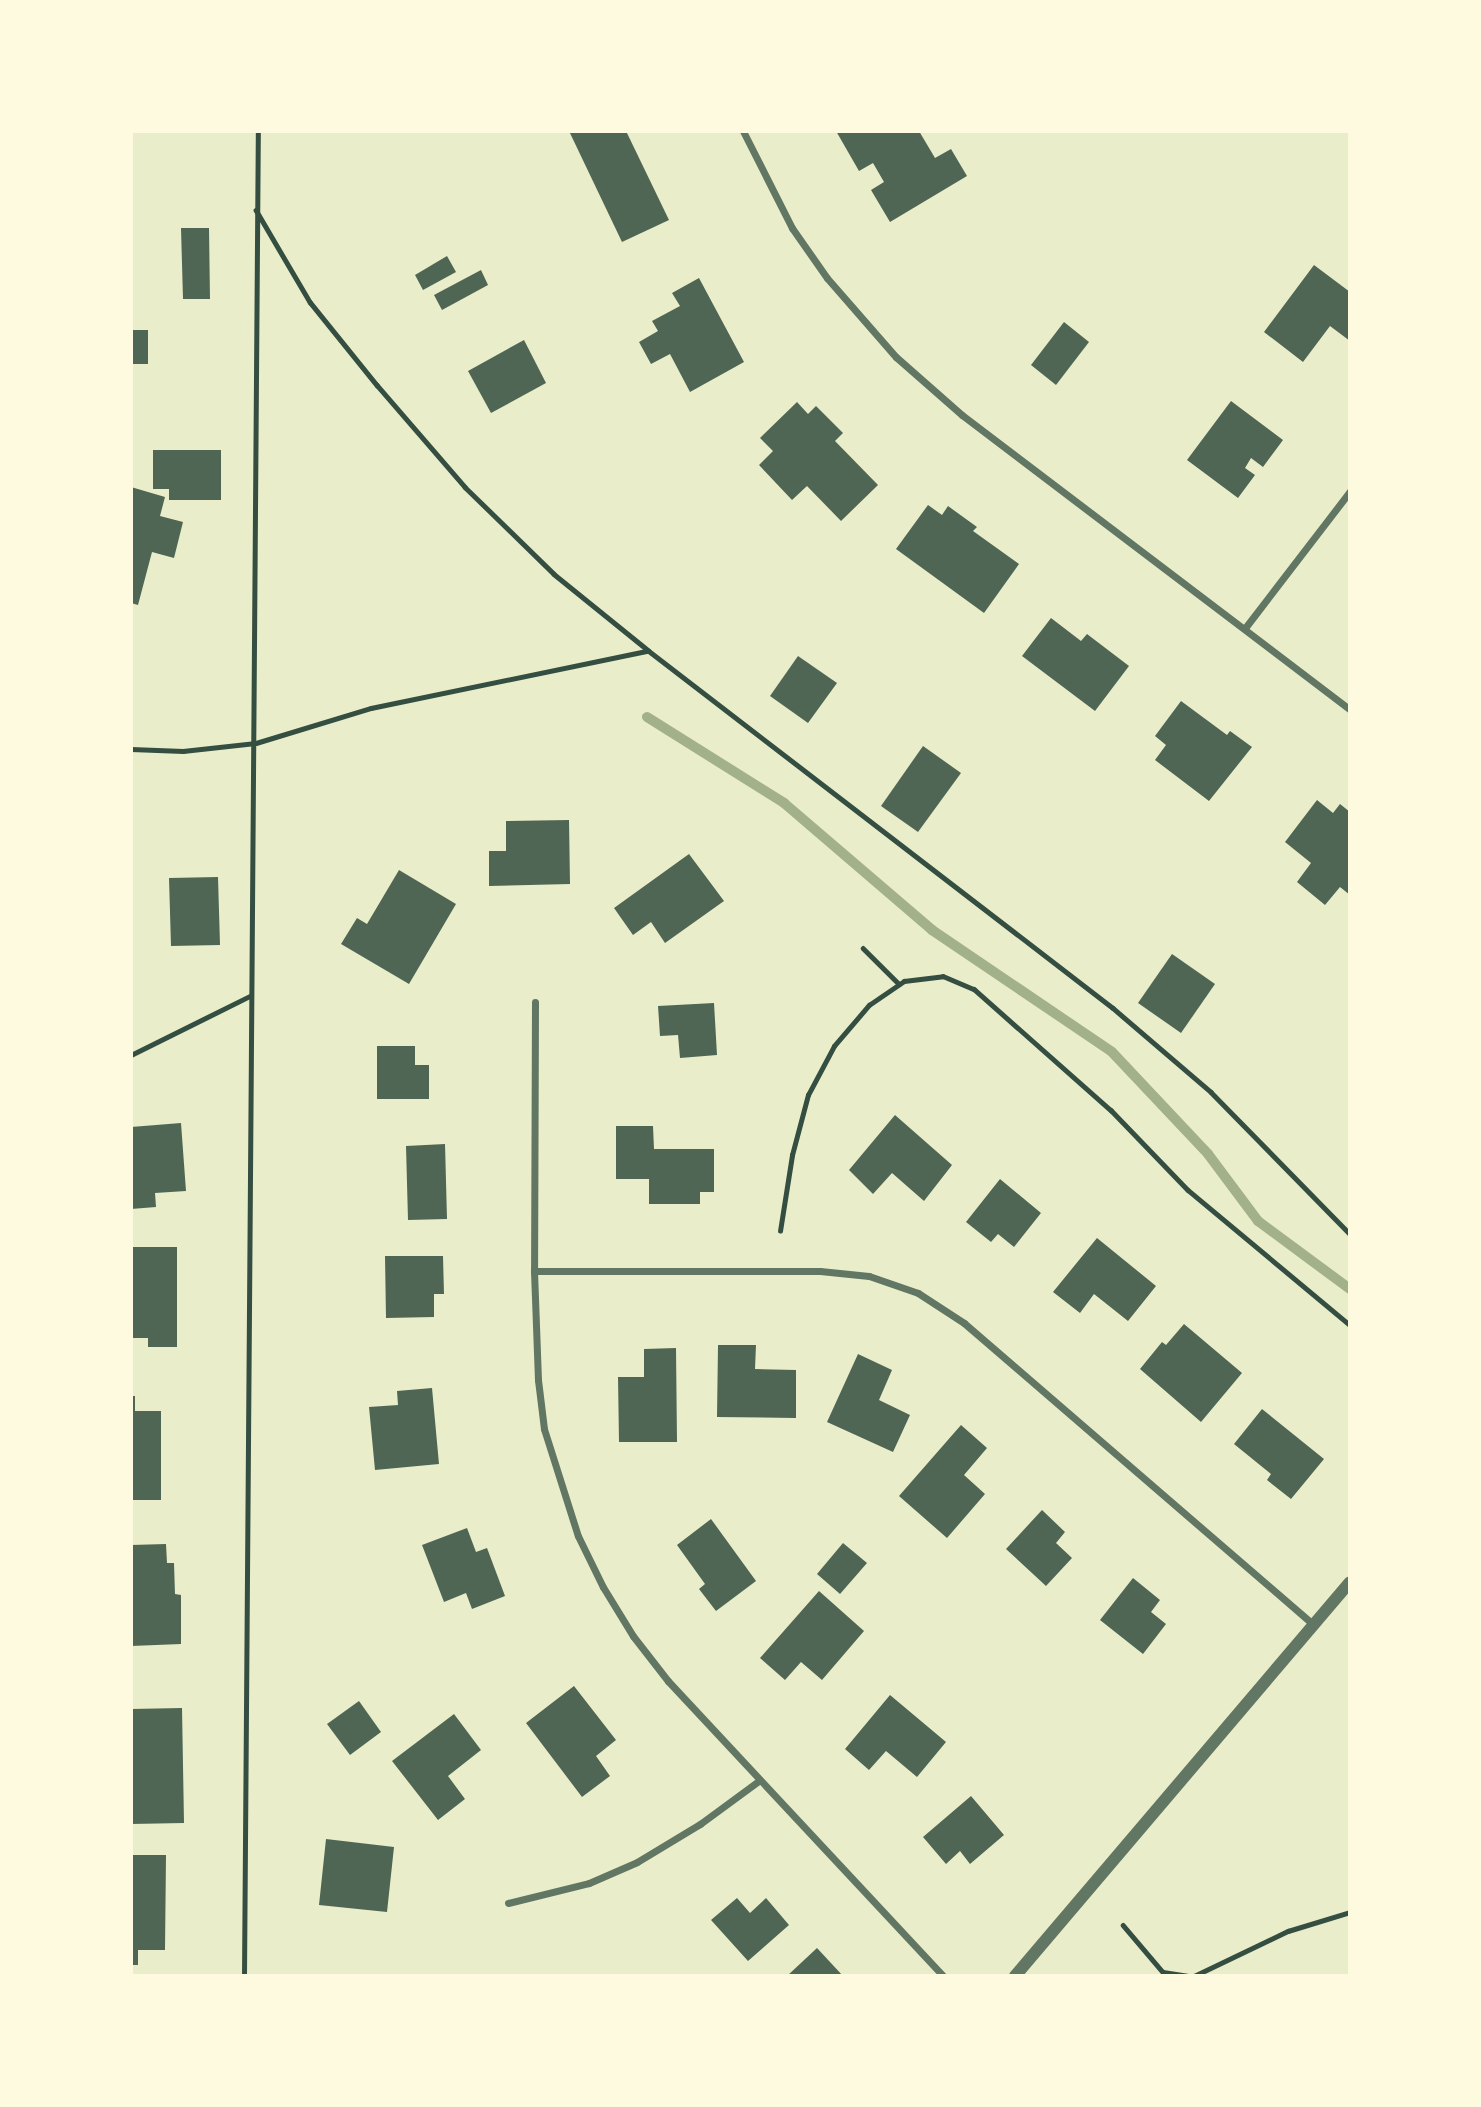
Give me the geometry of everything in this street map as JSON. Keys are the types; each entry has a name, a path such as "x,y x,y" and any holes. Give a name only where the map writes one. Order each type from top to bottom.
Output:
{"street":[{"path":"743,131 792,228 827,278 896,357 962,415 1350,709"},
{"path":"1245,628 1350,491"},
{"path":"535,1002 535,1333 544,1429 578,1536 603,1587 633,1636 668,1681 943,1976"},
{"path":"534,1270 820,1270 869,1276 918,1293 964,1323 1313,1624"},
{"path":"1015,1976 1350,1582"},
{"path":"508,1903 589,1883 636,1862 700,1824 760,1780"}],"path":[{"path":"244,1976 250,996 256,743 258,131"},
{"path":"256,209 310,302 465,487 554,574 649,651 1113,1008 1211,1093 1350,1234"},
{"path":"131,749 183,751 256,743 370,708 649,651"},
{"path":"863,948 899,984"},
{"path":"780,1231 792,1155 808,1095 834,1046 869,1005 899,984 943,976 974,989 1111,1110 1188,1190 1350,1325"},
{"path":"131,1055 250,996"},
{"path":"1194,1976 1288,1931 1350,1912"},
{"path":"1123,1925 1163,1972 1187,1976"}],"building":[{"path":"569,131 626,131 669,220 622,242"},
{"path":"836,131 919,131 935,158 951,149 967,176 890,222 871,190 884,182 873,163 859,171"},
{"path":"181,228 209,228 210,299 183,299"},
{"path":"447,256 456,272 423,290 415,275"},
{"path":"1314,265 1350,292 1350,341 1330,326 1303,362 1264,332"},
{"path":"481,270 488,285 442,310 434,295"},
{"path":"699,278 744,362 690,392 670,354 651,364 639,342 658,331 652,321 680,306 672,293"},
{"path":"1064,322 1089,342 1056,385 1031,365"},
{"path":"131,330 148,330 148,364 131,364"},
{"path":"524,340 546,383 491,413 468,371"},
{"path":"1231,401 1283,440 1263,467 1251,458 1245,468 1255,475 1238,498 1187,460"},
{"path":"797,402 808,414 816,406 843,433 835,441 878,485 841,521 807,486 792,500 759,465 773,451 760,438"},
{"path":"153,450 221,450 221,500 169,500 169,489 153,489"},
{"path":"131,487 165,497 160,516 183,522 174,558 152,552 138,605 131,603"},
{"path":"928,505 942,515 948,506 977,527 973,531 1019,564 984,613 896,549"},
{"path":"1051,618 1081,641 1087,634 1129,666 1095,711 1022,656"},
{"path":"798,656 837,683 808,723 770,696"},
{"path":"1181,701 1227,735 1230,731 1252,747 1209,801 1155,760 1166,745 1155,736"},
{"path":"923,746 961,773 918,832 881,806"},
{"path":"1317,800 1333,813 1340,804 1350,812 1350,895 1340,887 1325,905 1297,882 1311,863 1285,842"},
{"path":"569,820 570,884 489,886 489,851 506,851 506,821"},
{"path":"689,854 724,901 665,943 651,922 633,935 614,908"},
{"path":"399,870 456,904 409,984 341,944 357,918 367,924"},
{"path":"218,877 220,945 171,946 169,878"},
{"path":"1172,954 1215,984 1181,1033 1138,1003"},
{"path":"714,1003 717,1055 680,1058 678,1035 660,1036 658,1006"},
{"path":"377,1046 415,1046 415,1065 429,1065 429,1099 377,1099"},
{"path":"895,1115 952,1165 924,1201 892,1173 873,1194 849,1170"},
{"path":"181,1123 186,1191 155,1193 156,1207 131,1209 131,1127"},
{"path":"616,1126 653,1126 654,1149 714,1149 714,1192 700,1192 700,1204 649,1204 649,1179 616,1179"},
{"path":"445,1144 447,1219 408,1220 406,1146"},
{"path":"1000,1179 1041,1213 1014,1247 998,1234 991,1242 966,1222"},
{"path":"1097,1238 1156,1286 1128,1321 1094,1294 1080,1313 1053,1292"},
{"path":"131,1247 177,1247 177,1347 148,1347 148,1338 131,1338"},
{"path":"385,1256 443,1256 444,1294 434,1294 434,1317 386,1318"},
{"path":"1184,1324 1242,1373 1201,1422 1140,1369 1162,1342 1166,1345"},
{"path":"718,1345 756,1345 755,1369 796,1370 796,1418 717,1417"},
{"path":"676,1348 677,1442 619,1442 618,1377 644,1377 644,1349"},
{"path":"858,1354 892,1370 879,1400 910,1415 893,1452 827,1422"},
{"path":"432,1388 439,1464 375,1470 369,1407 398,1405 397,1391"},
{"path":"131,1396 135,1396 135,1411 161,1411 161,1500 131,1500"},
{"path":"1262,1409 1324,1459 1291,1499 1267,1480 1271,1474 1234,1444"},
{"path":"961,1425 987,1448 964,1475 985,1494 947,1538 899,1496"},
{"path":"1042,1510 1065,1532 1056,1543 1072,1558 1046,1586 1006,1549"},
{"path":"711,1519 756,1581 716,1611 699,1589 705,1584 677,1545"},
{"path":"467,1528 476,1552 487,1548 505,1596 472,1609 466,1593 444,1602 422,1545"},
{"path":"843,1543 867,1563 840,1594 817,1574"},
{"path":"166,1544 167,1563 174,1563 175,1594 181,1595 181,1644 131,1646 131,1545"},
{"path":"1133,1578 1160,1600 1151,1612 1166,1624 1143,1654 1100,1620"},
{"path":"819,1591 864,1631 822,1680 801,1662 785,1680 760,1658"},
{"path":"574,1686 616,1740 596,1756 610,1776 582,1797 526,1723"},
{"path":"890,1695 946,1742 917,1777 886,1751 869,1770 845,1749"},
{"path":"359,1701 381,1732 350,1755 327,1724"},
{"path":"182,1708 184,1823 131,1824 131,1709"},
{"path":"454,1714 481,1750 448,1776 465,1799 438,1820 392,1761"},
{"path":"971,1796 1004,1835 970,1864 960,1851 946,1864 923,1837"},
{"path":"326,1839 394,1847 387,1912 319,1905"},
{"path":"131,1855 166,1855 165,1950 138,1950 138,1965 131,1965"},
{"path":"737,1898 750,1913 766,1898 789,1925 748,1961 711,1920"},
{"path":"817,1948 843,1976 787,1976"}],"waterway":[{"path":"647,717 784,803 932,930 1112,1052 1208,1154 1258,1221 1350,1289"}]}
